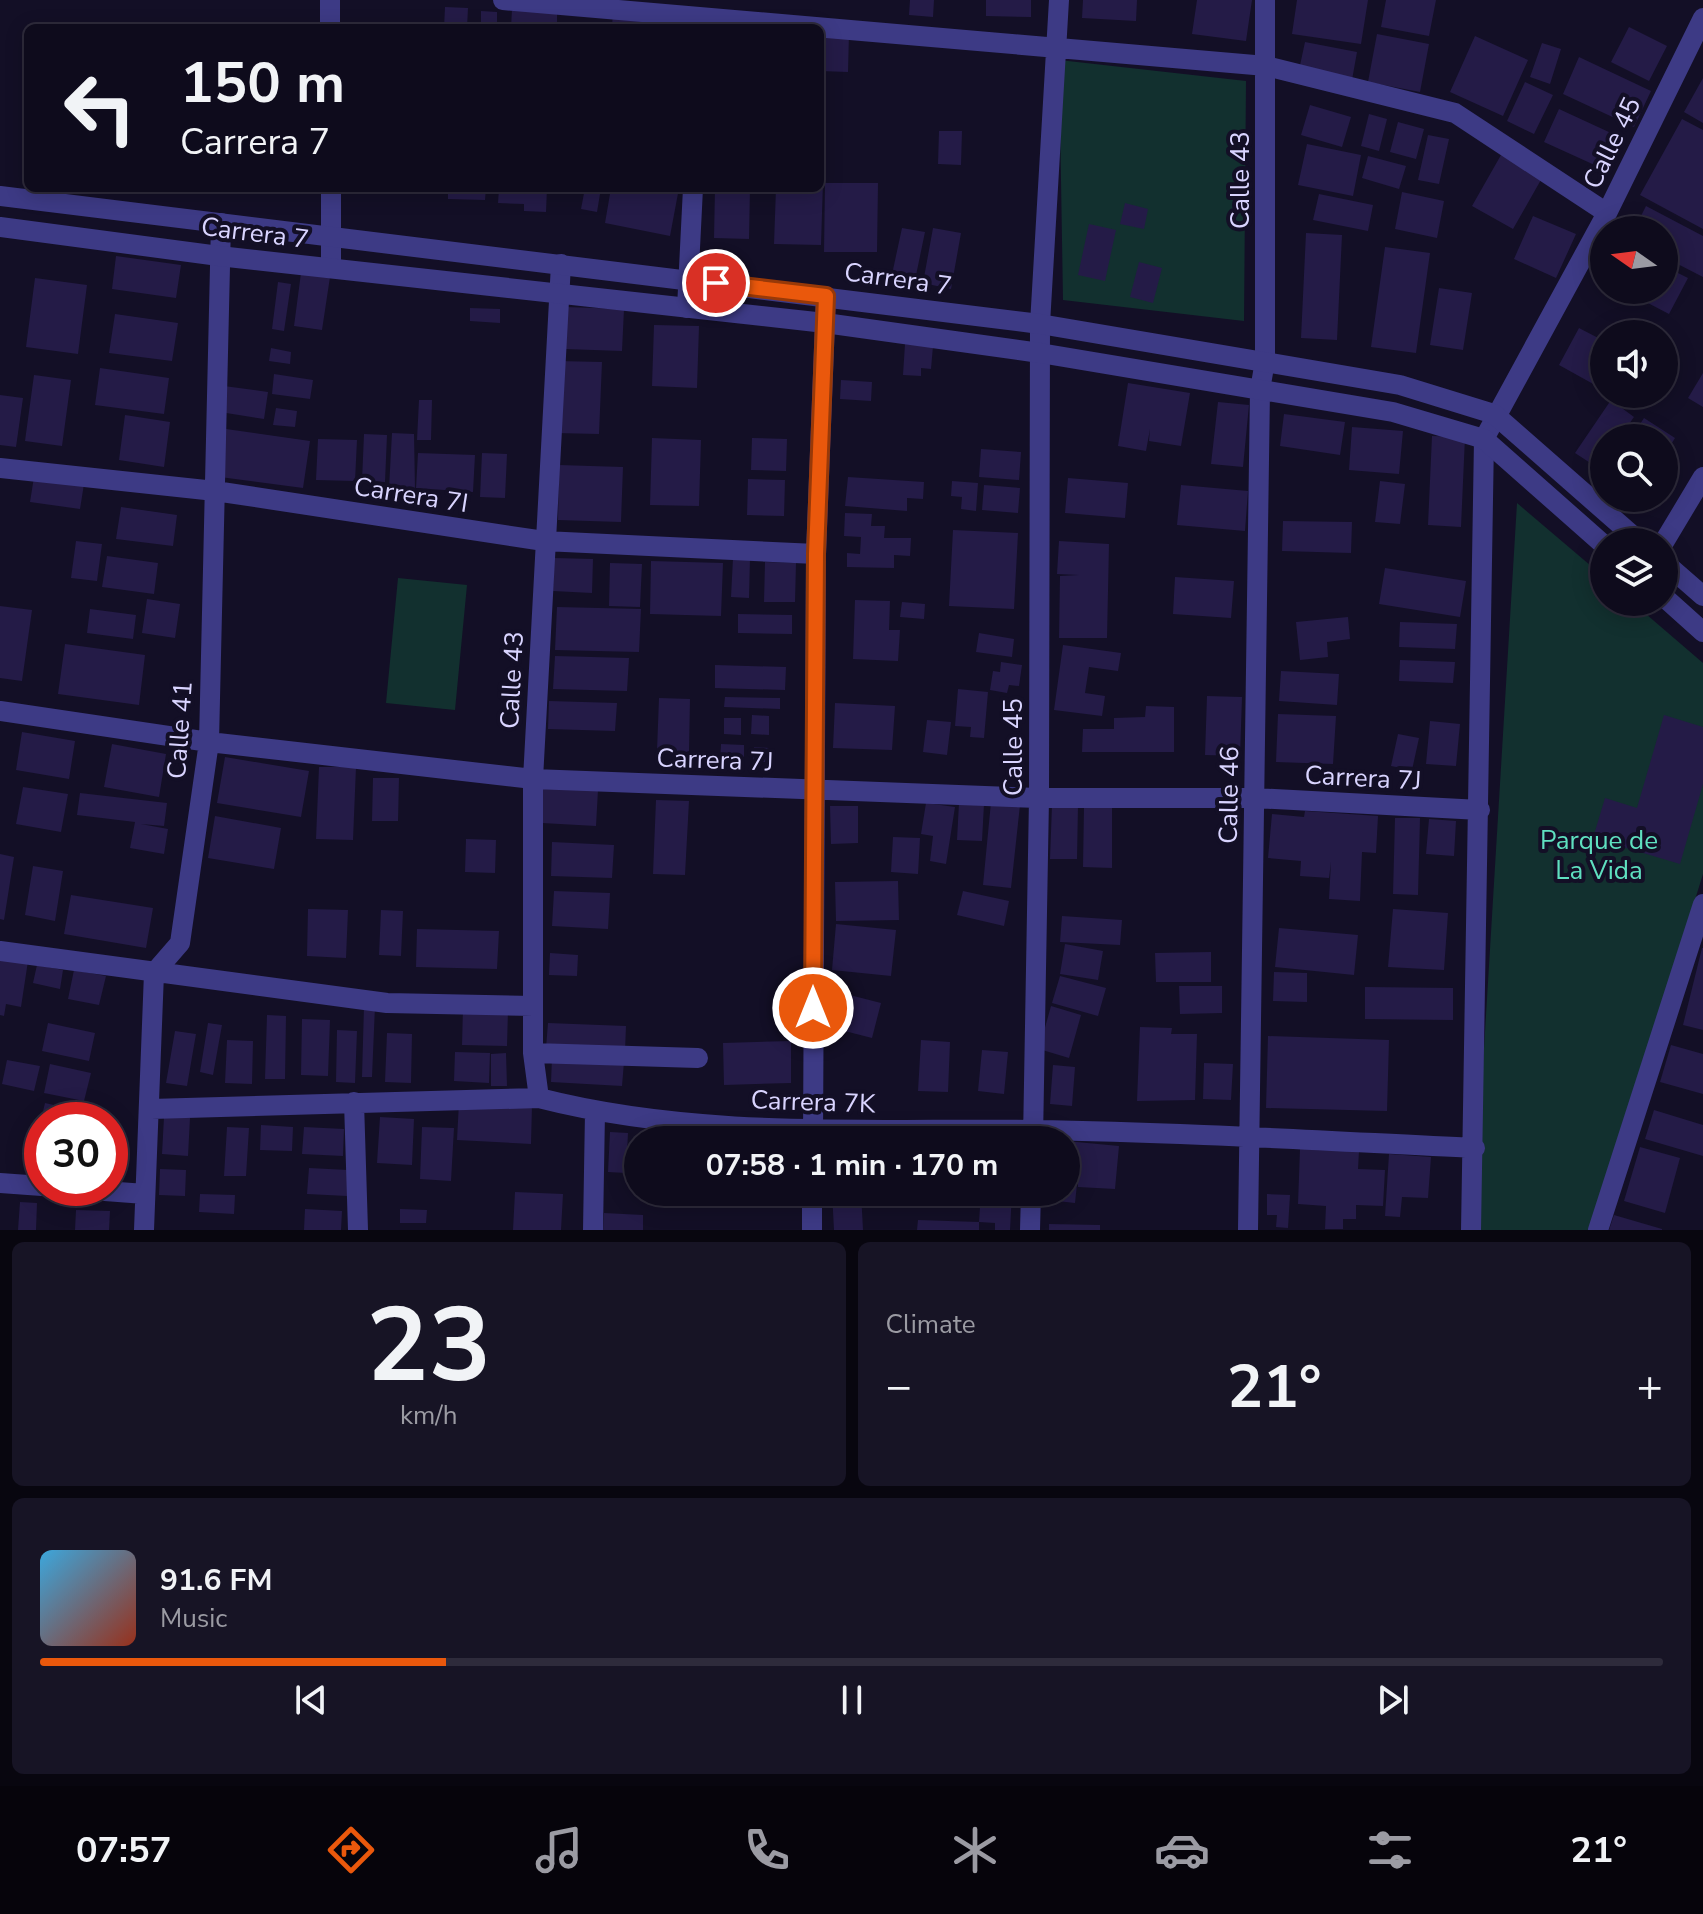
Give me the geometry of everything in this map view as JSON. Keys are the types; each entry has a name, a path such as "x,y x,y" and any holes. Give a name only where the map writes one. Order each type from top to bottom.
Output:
{"street":[{"path":"330,0 330,24"},
{"path":"503,0 800,24"},
{"path":"1040,353 1059,48 1059,0"},
{"name":"Calle 43","path":"1265,0 1265,361"},
{"name":"Calle 45","path":"1484,439 1494,414 1607,213 1703,18"},
{"path":"824,26 1266,66 1455,113 1607,213"},
{"path":"331,192 331,268"},
{"path":"687,308 693,192"},
{"name":"Carrera 7","path":"0,196 1040,324 1400,385 1494,414 1624,528"},
{"name":"Calle 41","path":"154,973 180,943 209,742 221,223"},
{"name":"Carrera 7","path":"0,227 219,256 825,323 1040,353 1393,412 1484,439 1590,533"},
{"name":"Calle 43","path":"539,1098 533,1053 533,779 561,264"},
{"path":"813,1126 816,554 826,296"},
{"name":"Calle 45","path":"1033,1126 1039,798 1040,353"},
{"name":"Calle 46","path":"1248,1230 1260,390 1265,361"},
{"path":"1471,1230 1475,1148 1484,439"},
{"name":"Carrera 7I","path":"0,468 215,491 544,541 816,554"},
{"path":"1672,528 1703,477"},
{"path":"1678,574 1703,596"},
{"path":"1678,610 1703,632"},
{"name":"Carrera 7J","path":"0,711 209,742 533,779 1039,798 1255,798 1480,810"},
{"path":"1598,1230 1703,904"},
{"path":"0,951 387,1003 533,1006"},
{"path":"144,1230 154,973"},
{"path":"533,1053 698,1058"},
{"name":"Carrera 7K","path":"151,1109 539,1098 595,1112 722,1126"},
{"path":"354,1102 358,1230"},
{"path":"593,1230 595,1112"},
{"name":"Carrera 7K","path":"1080,1135 1250,1137 1475,1148"},
{"path":"0,1183 24,1185"},
{"path":"128,1193 145,1194"},
{"path":"812,1206 812,1230"},
{"path":"1030,1230 1031,1206"}],"green space":[{"path":"1059,60 1246,81 1244,321 1063,300"},
{"name":"Parque de La Vida","path":"1517,503 1590,565 1590,616 1648,616 1703,663 1703,874 1592,1230 1473,1230"},
{"path":"398,578 467,585 455,710 386,703"}],"building":[{"path":"910,0 934,0 933,17 909,15"},
{"path":"986,0 1031,0 1031,17 986,16"},
{"path":"1083,0 1137,0 1136,21 1082,18"},
{"path":"1197,0 1252,0 1246,41 1192,34"},
{"path":"1297,0 1368,0 1361,44 1292,34"},
{"path":"1386,0 1436,0 1429,36 1381,27"},
{"path":"445,7 468,8 467,24 444,24"},
{"path":"512,9 557,11 557,24 511,24"},
{"path":"613,9 672,11 672,24 612,24"},
{"path":"481,11 497,12 497,24 481,24"},
{"path":"1629,27 1667,46 1649,81 1611,62"},
{"path":"824,32 849,33 848,72 824,71"},
{"path":"1377,34 1429,44 1420,92 1368,82"},
{"path":"1475,36 1528,60 1503,116 1450,92"},
{"path":"1305,42 1357,52 1352,80 1299,70"},
{"path":"1542,43 1561,49 1550,84 1530,77"},
{"path":"1579,57 1651,91 1634,127 1563,94"},
{"path":"1703,78 1703,123 1684,112"},
{"path":"1525,82 1553,95 1534,134 1507,121"},
{"path":"1310,105 1351,117 1342,147 1301,135"},
{"path":"1559,109 1624,139 1610,172 1544,142"},
{"path":"1369,114 1387,119 1379,151 1361,146"},
{"path":"1682,119 1703,130 1703,229 1640,195"},
{"path":"1398,122 1424,129 1416,159 1390,152"},
{"path":"939,131 962,131 961,165 938,164"},
{"path":"1428,135 1449,139 1439,184 1418,180"},
{"path":"1307,144 1361,155 1353,196 1298,185"},
{"path":"1501,155 1542,178 1513,229 1472,206"},
{"path":"1368,156 1406,166 1399,189 1362,178"},
{"path":"825,183 878,183 877,252 824,252"},
{"path":"448,192 486,192 485,200 448,199"},
{"path":"499,192 547,192 546,212 524,211 524,204 498,203"},
{"path":"584,192 600,192 597,212 581,209"},
{"path":"610,192 678,192 670,236 605,223"},
{"path":"715,192 750,192 749,239 714,238"},
{"path":"776,192 823,192 821,245 774,244"},
{"path":"1402,192 1444,201 1437,238 1395,229"},
{"path":"1319,194 1373,205 1368,231 1313,220"},
{"path":"1125,203 1148,209 1144,229 1120,224"},
{"path":"1646,206 1665,216 1641,216"},
{"path":"1533,216 1576,234 1556,278 1514,259"},
{"path":"1678,223 1703,236 1703,277 1678,264"},
{"path":"1089,224 1116,230 1105,281 1078,275"},
{"path":"902,228 925,232 914,285 891,279"},
{"path":"933,228 961,233 951,289 923,283"},
{"path":"1306,233 1342,235 1337,340 1301,338"},
{"path":"1385,247 1430,253 1416,353 1371,347"},
{"path":"116,256 181,265 176,298 112,289"},
{"path":"1139,262 1162,268 1153,303 1130,297"},
{"path":"301,273 330,277 322,330 294,326"},
{"path":"1678,273 1688,278 1678,297"},
{"path":"35,278 87,285 78,354 26,347"},
{"path":"278,282 291,284 284,331 272,329"},
{"path":"1439,288 1472,293 1463,350 1430,345"},
{"path":"1650,304 1674,304 1669,314"},
{"path":"566,307 624,309 622,351 565,349"},
{"path":"470,308 500,309 500,323 470,321"},
{"path":"115,314 178,323 172,361 109,353"},
{"path":"654,325 699,326 697,388 652,386"},
{"path":"1579,328 1590,334 1590,382 1559,365"},
{"path":"905,344 933,346 931,369 921,368 921,376 903,375"},
{"path":"271,348 291,352 290,364 269,361"},
{"path":"557,361 602,362 599,434 555,433"},
{"path":"100,368 169,378 164,414 95,405"},
{"path":"1703,373 1703,407 1688,398"},
{"path":"274,374 313,380 310,399 272,394"},
{"path":"34,375 71,380 62,446 25,441"},
{"path":"841,380 872,382 871,401 840,399"},
{"path":"1128,383 1190,393 1181,446 1149,441 1150,429 1146,451 1118,446"},
{"path":"224,386 268,392 264,419 220,412"},
{"path":"0,395 23,398 16,447 0,445"},
{"path":"419,400 432,400 431,440 417,440"},
{"path":"1218,402 1249,405 1243,467 1211,464"},
{"path":"276,408 297,411 295,427 273,425"},
{"path":"1606,408 1622,408 1634,417 1629,424 1595,424"},
{"path":"1284,414 1345,422 1340,455 1280,446"},
{"path":"125,415 170,422 164,467 119,460"},
{"path":"1352,427 1403,431 1399,474 1349,470"},
{"path":"226,429 310,441 303,488 220,477"},
{"path":"1590,431 1590,463 1575,453"},
{"path":"392,433 414,434 415,489 389,488"},
{"path":"364,434 387,435 385,482 362,481"},
{"path":"1432,436 1465,437 1461,527 1428,525"},
{"path":"652,438 701,440 699,506 650,505"},
{"path":"752,438 787,439 786,471 751,470"},
{"path":"318,439 357,440 355,481 316,480"},
{"path":"981,449 1021,452 1019,480 979,477"},
{"path":"418,453 475,455 473,492 416,488"},
{"path":"482,453 507,454 505,498 480,497"},
{"path":"559,465 623,467 621,522 558,520"},
{"path":"34,477 84,484 80,509 30,502"},
{"path":"848,477 924,482 923,499 907,498 907,511 845,506"},
{"path":"1068,478 1128,483 1125,518 1065,513"},
{"path":"748,479 785,480 784,516 747,515"},
{"path":"952,481 978,483 976,511 961,509 962,497 951,496"},
{"path":"1380,481 1405,484 1400,524 1375,522"},
{"path":"984,485 1020,488 1018,513 982,510"},
{"path":"1181,485 1248,491 1245,531 1177,525"},
{"path":"121,507 177,515 173,546 116,539"},
{"path":"845,513 872,514 871,526 885,526 884,538 911,538 910,556 894,555 894,568 847,567 847,553 860,554 861,537 844,536"},
{"path":"1283,521 1352,522 1351,553 1282,551"},
{"path":"953,530 1018,533 1014,609 949,606"},
{"path":"76,541 102,544 97,581 71,578"},
{"path":"1059,541 1109,544 1107,638 1059,638 1060,576 1079,575 1057,574"},
{"path":"107,556 158,563 154,594 102,587"},
{"path":"554,558 593,559 592,593 553,591"},
{"path":"733,558 750,558 749,598 731,597"},
{"path":"651,561 723,563 721,616 650,614"},
{"path":"765,562 796,563 795,602 764,602"},
{"path":"610,563 642,564 640,607 609,606"},
{"path":"1385,568 1466,581 1460,617 1379,604"},
{"path":"1175,577 1234,581 1231,618 1173,614"},
{"path":"147,599 180,604 175,638 142,633"},
{"path":"855,600 890,601 889,630 900,630 898,661 853,659"},
{"path":"902,602 925,604 924,619 900,617"},
{"path":"0,606 32,610 22,681 0,678"},
{"path":"557,607 641,609 639,652 555,650"},
{"path":"90,609 136,615 133,639 87,633"},
{"path":"738,614 792,615 792,634 738,633"},
{"path":"1348,617 1350,639 1327,642 1328,657 1300,660 1296,622"},
{"path":"1400,622 1457,624 1455,649 1399,647"},
{"path":"979,633 1014,639 1012,657 976,652"},
{"path":"65,644 145,655 139,705 58,694"},
{"path":"1063,645 1121,653 1118,671 1089,667 1085,693 1105,696 1102,716 1054,710"},
{"path":"555,656 629,658 627,691 553,689"},
{"path":"1400,660 1455,662 1453,683 1399,681"},
{"path":"1001,662 1022,665 1019,686 1009,685 1007,693 990,690 993,671 1000,672"},
{"path":"715,665 786,667 785,690 715,688"},
{"path":"1281,671 1339,674 1337,705 1279,701"},
{"path":"958,689 988,692 984,738 970,737 971,727 955,726"},
{"path":"1207,696 1242,697 1240,756 1205,755"},
{"path":"725,697 780,698 780,709 724,707"},
{"path":"659,698 690,699 689,752 657,751"},
{"path":"549,701 617,703 615,731 548,729"},
{"path":"835,703 895,706 892,750 833,748"},
{"path":"1146,706 1174,707 1174,752 1082,752 1083,729 1114,729 1114,718 1145,717"},
{"path":"1278,714 1336,716 1333,764 1276,762"},
{"path":"752,715 769,716 769,735 751,734"},
{"path":"1664,715 1703,727 1703,784 1680,864 1593,838 1605,798 1637,808"},
{"path":"724,718 741,718 741,735 724,734"},
{"path":"927,720 951,722 947,755 923,752"},
{"path":"1430,721 1460,724 1456,766 1426,764"},
{"path":"22,732 75,741 69,779 16,770"},
{"path":"1398,734 1419,738 1412,770 1391,766"},
{"path":"112,744 166,754 159,797 104,787"},
{"path":"721,744 744,745 744,765 720,765"},
{"path":"754,747 769,748 769,762 753,762"},
{"path":"225,757 309,771 301,817 217,803"},
{"path":"319,767 356,767 353,840 316,839"},
{"path":"373,778 399,778 398,821 372,821"},
{"path":"23,787 68,794 61,832 16,824"},
{"path":"543,788 598,790 596,826 542,823"},
{"path":"80,793 167,803 164,826 141,824 168,829 164,854 130,848 135,822 77,815"},
{"path":"656,800 689,801 685,875 653,874"},
{"path":"991,802 1020,805 1011,888 983,885"},
{"path":"926,803 955,807 946,864 930,861 933,836 921,834"},
{"path":"959,803 984,804 982,841 957,840"},
{"path":"1052,805 1078,805 1077,859 1050,859"},
{"path":"830,806 858,806 858,843 831,844"},
{"path":"1084,807 1112,807 1112,868 1083,867"},
{"path":"1305,811 1378,816 1376,853 1362,852 1360,901 1329,899 1331,862 1329,878 1300,876 1301,861 1268,858 1272,814 1304,817"},
{"path":"215,816 281,828 274,869 208,858"},
{"path":"1395,818 1420,818 1418,895 1393,894"},
{"path":"1429,819 1456,821 1454,856 1426,854"},
{"path":"893,837 920,838 918,874 891,872"},
{"path":"466,839 496,840 495,873 465,872"},
{"path":"552,842 614,845 612,878 551,876"},
{"path":"0,854 14,857 4,920 0,919"},
{"path":"33,866 63,871 55,921 25,915"},
{"path":"898,881 899,920 836,921 835,882"},
{"path":"554,891 610,893 608,929 552,926"},
{"path":"963,891 1009,901 1004,926 957,915"},
{"path":"71,895 153,908 146,948 64,934"},
{"path":"308,909 348,910 346,958 307,956"},
{"path":"1393,909 1448,913 1444,970 1388,967"},
{"path":"381,910 403,911 401,956 379,955"},
{"path":"1062,916 1122,920 1120,945 1060,942"},
{"path":"836,924 896,930 891,976 832,970"},
{"path":"1279,928 1358,935 1354,975 1275,967"},
{"path":"417,929 499,931 497,969 416,967"},
{"path":"1065,944 1103,951 1098,980 1060,974"},
{"path":"1703,948 1703,1030 1683,1025"},
{"path":"1211,952 1211,982 1156,982 1155,953"},
{"path":"550,953 578,955 577,976 549,975"},
{"path":"0,956 28,961 21,1007 6,1004 4,1016 0,1015"},
{"path":"37,965 63,970 60,989 33,983"},
{"path":"74,970 106,976 99,1005 68,999"},
{"path":"1274,972 1307,973 1307,1002 1273,1001"},
{"path":"1060,976 1106,988 1098,1016 1052,1003"},
{"path":"1179,986 1222,986 1222,1013 1180,1014"},
{"path":"1365,987 1453,988 1453,1020 1365,1019"},
{"path":"838,992 881,1003 872,1038 829,1027"},
{"path":"364,1006 375,1006 372,1077 362,1077"},
{"path":"1051,1006 1081,1015 1069,1058 1039,1049"},
{"path":"463,1008 508,1010 507,1046 462,1045"},
{"path":"267,1015 286,1016 285,1079 265,1079"},
{"path":"302,1019 330,1020 328,1076 301,1075"},
{"path":"48,1023 95,1033 89,1061 42,1051"},
{"path":"208,1023 222,1025 213,1075 200,1072"},
{"path":"548,1023 626,1026 625,1051 546,1048"},
{"path":"1140,1027 1172,1028 1171,1034 1197,1034 1195,1100 1137,1101"},
{"path":"337,1030 357,1031 355,1083 336,1082"},
{"path":"175,1031 196,1034 187,1086 166,1083"},
{"path":"387,1033 412,1034 411,1083 385,1082"},
{"path":"1268,1036 1389,1040 1387,1111 1266,1108"},
{"path":"227,1040 253,1041 252,1084 225,1083"},
{"path":"921,1040 950,1042 948,1092 918,1091"},
{"path":"791,1041 791,1083 724,1085 723,1043"},
{"path":"1671,1045 1703,1054 1703,1094 1660,1082"},
{"path":"982,1050 1008,1052 1004,1094 978,1091"},
{"path":"455,1052 490,1053 489,1083 454,1081"},
{"path":"506,1053 507,1086 491,1086 491,1054"},
{"path":"552,1058 624,1062 622,1086 551,1082"},
{"path":"7,1060 40,1066 34,1091 2,1084"},
{"path":"1204,1063 1233,1064 1231,1100 1203,1099"},
{"path":"50,1064 91,1073 84,1101 44,1093"},
{"path":"1053,1065 1075,1067 1072,1106 1050,1104"},
{"path":"459,1102 532,1105 531,1144 457,1140"},
{"path":"1654,1110 1703,1125 1703,1156 1645,1139"},
{"path":"164,1117 190,1118 188,1156 162,1154"},
{"path":"380,1117 414,1119 412,1165 377,1163"},
{"path":"261,1125 293,1127 292,1151 260,1150"},
{"path":"227,1127 249,1128 246,1176 224,1176"},
{"path":"304,1127 344,1129 343,1156 302,1154"},
{"path":"422,1127 454,1128 451,1181 420,1179"},
{"path":"610,1132 624,1133 624,1173 608,1172"},
{"path":"1080,1142 1119,1146 1115,1189 1080,1187"},
{"path":"1640,1147 1680,1158 1665,1213 1624,1201"},
{"path":"1300,1149 1359,1151 1358,1169 1385,1170 1383,1206 1356,1205 1356,1219 1343,1219 1343,1229 1325,1229 1326,1206 1298,1204"},
{"path":"1389,1154 1431,1157 1428,1198 1402,1197 1400,1217 1385,1216"},
{"path":"309,1168 348,1170 347,1196 307,1194"},
{"path":"160,1169 186,1170 185,1196 159,1195"},
{"path":"515,1192 563,1194 561,1230 513,1230"},
{"path":"200,1194 235,1195 234,1214 199,1212"},
{"path":"1267,1194 1290,1195 1288,1228 1276,1227 1277,1215 1267,1215"},
{"path":"20,1202 24,1202 24,1206 37,1206 36,1230 18,1230"},
{"path":"833,1206 862,1206 863,1230 834,1230"},
{"path":"980,1206 1011,1206 1010,1230 995,1230 995,1223 979,1222"},
{"path":"305,1209 342,1211 341,1230 304,1230"},
{"path":"400,1209 427,1210 426,1223 400,1223"},
{"path":"76,1210 110,1211 109,1230 75,1230"},
{"path":"604,1213 643,1215 643,1230 603,1230"},
{"path":"1614,1215 1662,1229 1662,1230 1609,1230"},
{"path":"918,1220 979,1222 979,1230 917,1230"},
{"path":"1049,1224 1100,1225 1100,1230 1049,1230"}],"route":[{"path":"716,283 826,296 816,554 813,1008"}]}
